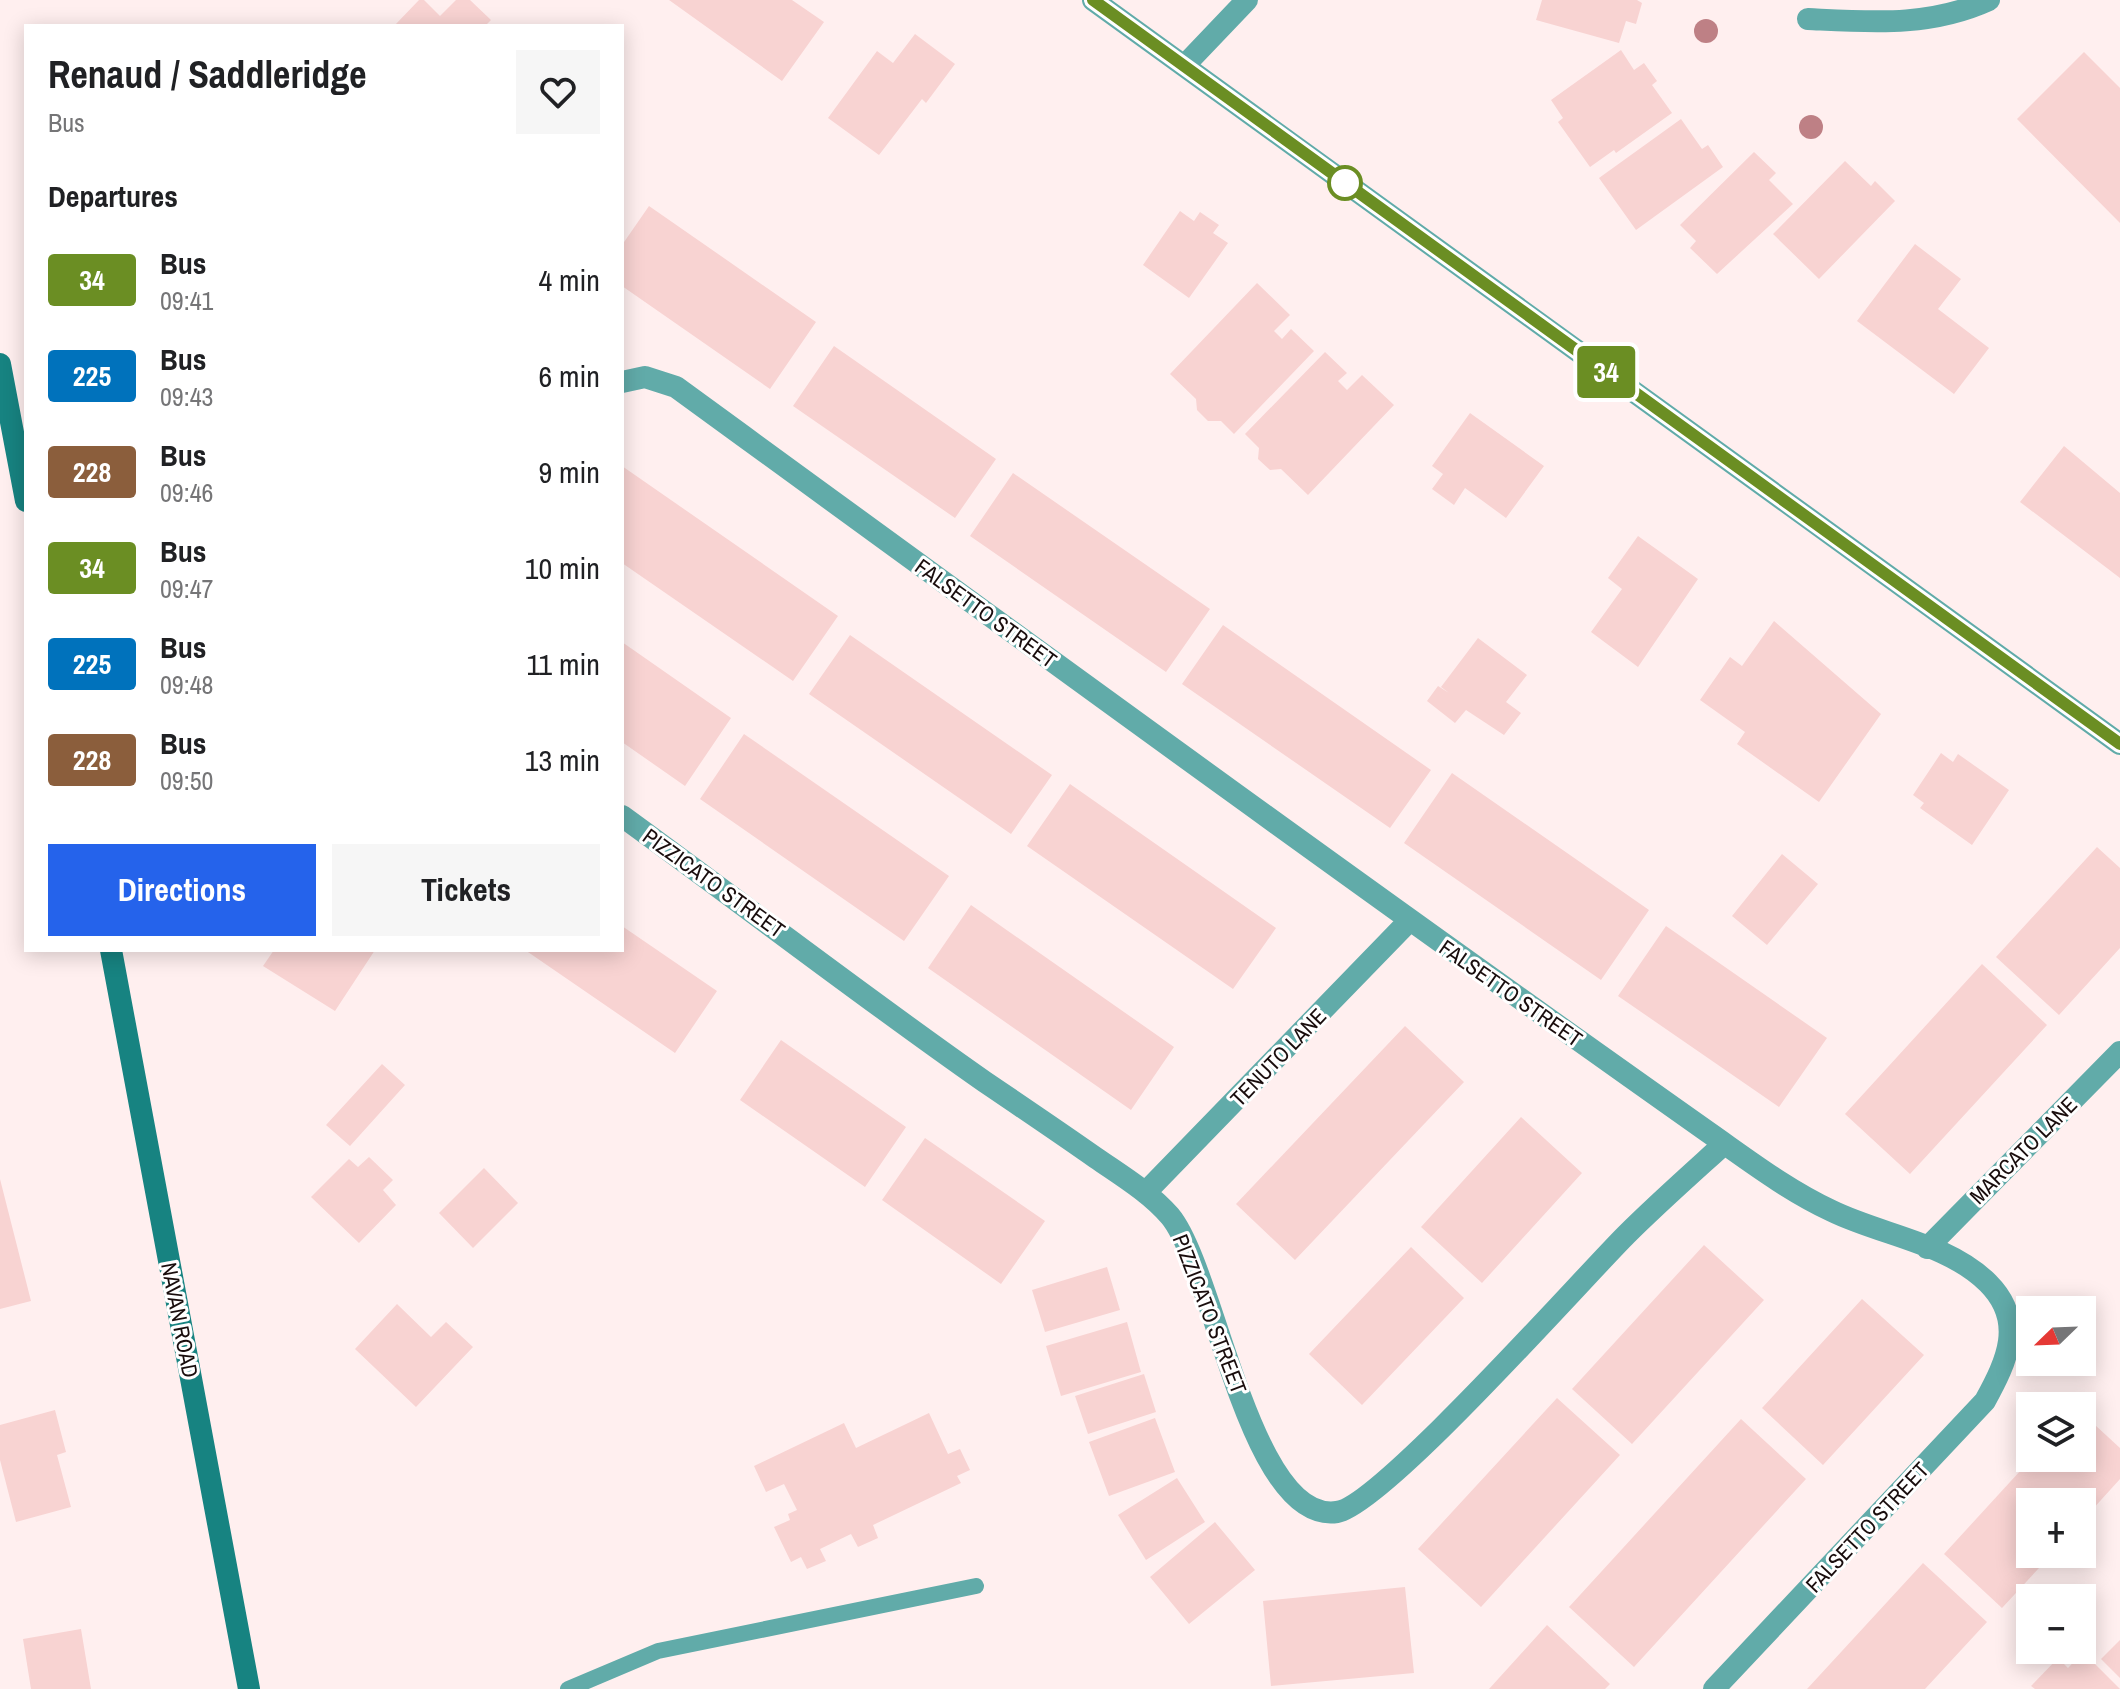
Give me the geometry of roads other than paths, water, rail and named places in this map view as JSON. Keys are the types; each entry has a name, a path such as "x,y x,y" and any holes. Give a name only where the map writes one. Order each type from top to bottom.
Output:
{"main road":[{"path":"0,364 24,490"},
{"name":"NAVAN ROAD","path":"111,952 249,1689"}],"street":[{"path":"1093,0 2120,744"},
{"path":"1184,66 1247,0"},
{"path":"1808,19 1891,23 1960,13 1989,0"},
{"name":"FALSETTO STREET","path":"624,382 645,377 676,387 1409,921 1798,1193 1830,1210 1963,1263 1990,1285 2007,1313 2011,1340 2004,1367 1985,1401 1714,1689"},
{"name":"PIZZICATO STREET","path":"624,817 982,1079 1146,1192 1183,1234 1257,1441 1278,1479 1309,1506 1334,1513 1356,1505 1419,1450 1628,1233 1724,1144"},
{"name":"TENUTO LANE","path":"1146,1192 1409,921"},
{"name":"MARCATO LANE","path":"1927,1248 2120,1052"}],"lane":[{"path":"568,1689 658,1651 976,1586"}]}
